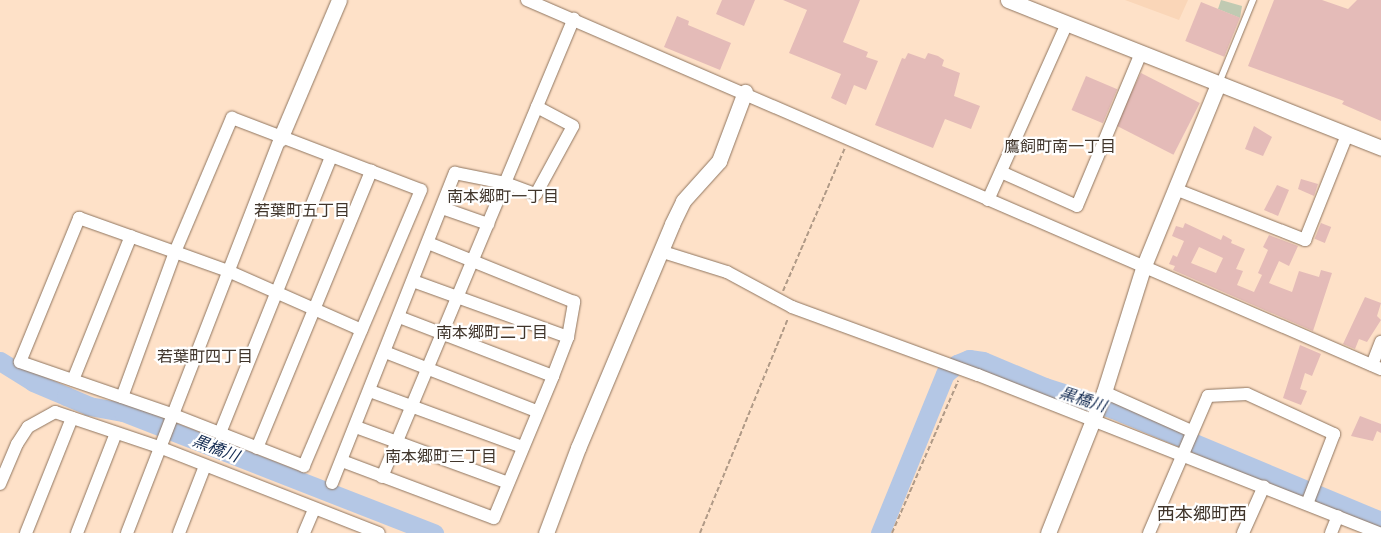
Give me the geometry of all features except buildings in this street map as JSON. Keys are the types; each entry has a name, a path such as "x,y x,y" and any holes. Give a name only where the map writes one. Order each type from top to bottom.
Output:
{"street":[{"path":"127,533 280,139 339,0"},
{"path":"529,0 745,92 1143,268 1376,367 1381,342"},
{"path":"1008,0 1381,148"},
{"path":"382,477 574,19"},
{"path":"988,200 1066,23"},
{"path":"1001,172 1077,206 1141,53"},
{"path":"1052,532 1104,392 1143,268 1218,84"},
{"path":"546,533 578,448 663,252 683,201 719,161 745,92"},
{"path":"332,482 342,462 456,173 505,183 536,194 573,126 537,107"},
{"path":"122,397 175,252 232,118 280,139 421,190 362,330 304,466 174,415 20,362 79,218 131,236 175,252 228,271 362,330"},
{"path":"1175,189 1305,240 1347,135"},
{"path":"220,433 275,292 331,157"},
{"path":"257,448 371,171"},
{"path":"442,208 488,224"},
{"path":"73,380 131,236"},
{"path":"342,462 494,518 536,411 553,376 568,337 574,302 428,244"},
{"path":"663,252 727,272 792,307 1182,454 1379,533"},
{"path":"413,281 568,337"},
{"path":"399,317 553,376"},
{"path":"385,352 536,411"},
{"path":"370,391 522,447"},
{"path":"1104,392 1191,431"},
{"path":"1149,533 1191,431 1208,396 1247,394 1334,434 1307,504"},
{"path":"0,484 17,444 28,427 55,412 160,447 314,510 351,528 379,533"},
{"path":"26,533 72,418"},
{"path":"356,427 396,444 508,483"},
{"path":"77,533 116,433"},
{"path":"179,533 206,466"},
{"path":"1243,533 1264,486"},
{"path":"304,533 314,510"},
{"path":"1330,533 1338,516"}],"lane":[{"path":"1218,84 1253,0"}],"path":[{"path":"781,300 849,138"},
{"path":"700,533 792,307"},
{"path":"892,533 956,383 965,372"}],"shaded area":[{"path":"1125,0 1188,0 1179,20"}],"green space":[{"path":"1221,0 1242,6 1240,18 1218,9"}],"waterway":[{"name":"黒橋川","path":"880,533 945,374 957,364 969,359 983,361 1045,387 1113,409 1381,521"},
{"name":"黒橋川","path":"0,361 33,382 89,406 123,412 434,533"}],"district":[{"name":"鷹飼町南一丁目","path":"1060,146"},
{"name":"南本郷町一丁目","path":"503,196"},
{"name":"若葉町五丁目","path":"302,210"},
{"name":"南本郷町二丁目","path":"492,332"},
{"name":"若葉町四丁目","path":"205,356"},
{"name":"南本郷町三丁目","path":"441,456"},
{"name":"西本郷町西","path":"1202,513"}]}
